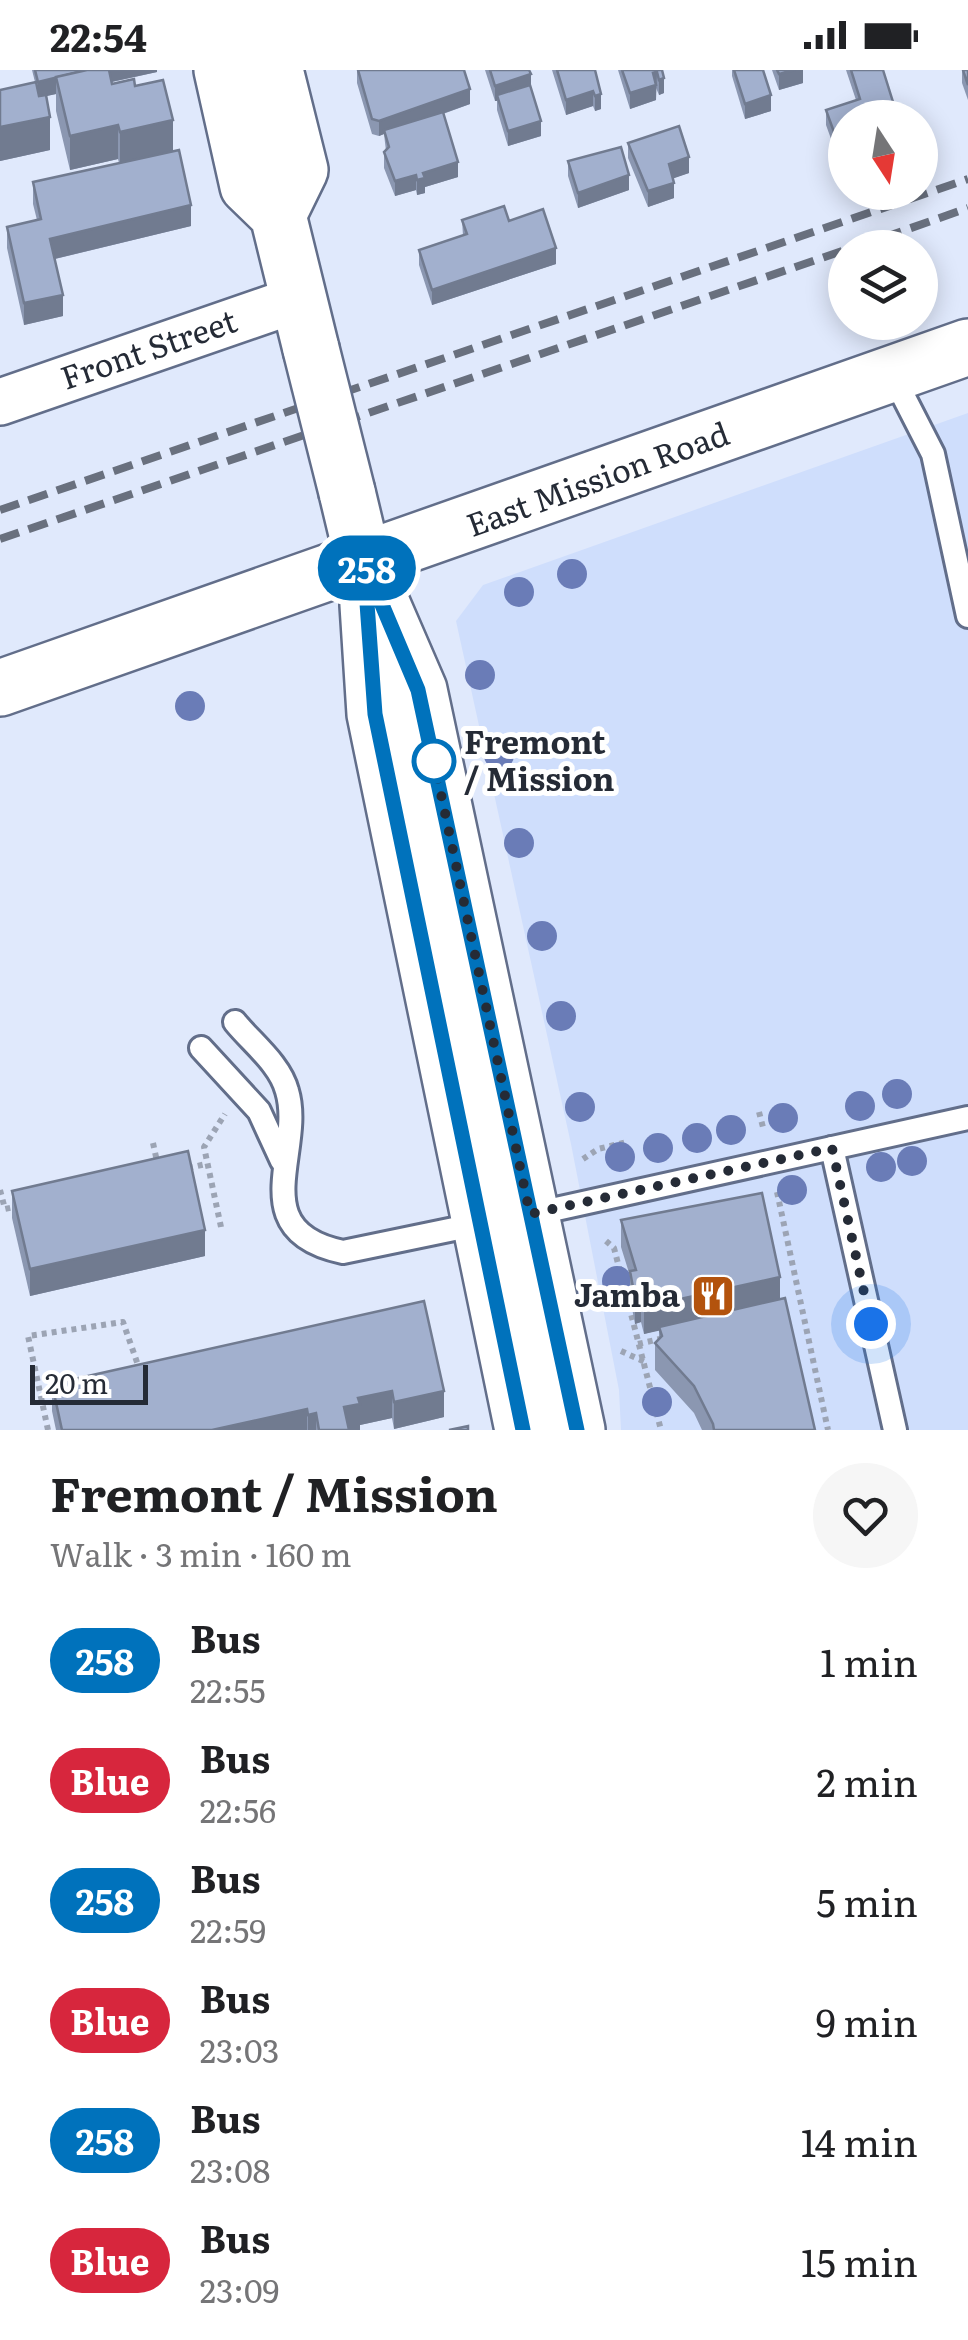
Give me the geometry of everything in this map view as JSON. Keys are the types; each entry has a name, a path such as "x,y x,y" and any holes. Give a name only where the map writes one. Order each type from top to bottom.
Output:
{"main road":[{"path":"222,70 248,186 278,215 364,562 418,690 577,1430"},
{"path":"274,70 300,170 278,215"},
{"name":"East Mission Road","path":"0,688 968,347"},
{"path":"364,562 375,714 477,1224 523,1430"}],"street":[{"name":"Front Street","path":"0,402 304,324"}],"lane":[{"path":"892,374 934,454 968,616"},
{"path":"235,1022 286,1086 293,1131 282,1161 282,1194 292,1222 321,1248 343,1252 968,1118"},
{"path":"201,1048 259,1111 282,1161"},
{"path":"832,1148 895,1430"}],"path":[{"path":"221,1227 204,1147 210,1133 246,1096"},
{"path":"759,1112 764,1133"},
{"path":"153,1142 160,1175"},
{"path":"583,1159 598,1149 627,1142"},
{"path":"175,1171 206,1164"},
{"path":"0,1190 4,1210 24,1205"},
{"path":"776,1190 828,1430"},
{"path":"606,1241 614,1248 661,1430"},
{"path":"784,1312 802,1309"},
{"path":"48,1430 28,1336 123,1322 139,1368"},
{"path":"638,1344 674,1336"},
{"path":"621,1351 645,1362"}],"shaded area":[{"path":"968,413 968,1430 621,1430 619,1390 571,1144 456,621 483,585"}],"building":[{"path":"35,70 87,70 38,82"},
{"path":"109,70 112,84 134,79 135,86 163,80 173,120 120,132 118,125 70,136 56,77"},
{"path":"358,70 464,70 470,89 379,121 372,119"},
{"path":"490,70 529,70 531,74 495,86"},
{"path":"557,70 595,70 601,94 595,96 593,91 566,100"},
{"path":"622,70 662,70 664,78 659,80 657,72 653,73 656,85 630,93"},
{"path":"734,70 763,70 771,95 745,104"},
{"path":"851,70 883,70 892,100 857,100 860,99"},
{"path":"36,82 39,96 46,95 50,117 0,127 0,90"},
{"path":"530,85 541,121 508,131 497,95"},
{"path":"443,112 458,162 423,173 425,178 417,180 416,175 395,181 384,152 389,147 384,130"},
{"path":"679,126 689,157 669,164 674,183 648,191 628,143"},
{"path":"621,147 629,175 578,193 568,161"},
{"path":"179,150 191,205 50,239 63,295 24,303 7,227 41,219 33,182"},
{"path":"504,206 509,221 543,209 556,248 432,290 419,250 467,234 462,220"},
{"path":"188,1151 205,1230 30,1269 12,1191"},
{"path":"762,1193 780,1277 644,1307 641,1296 635,1298 630,1271 636,1270 621,1220"},
{"path":"785,1298 815,1430 714,1430 694,1386 655,1343 662,1336 659,1327"},
{"path":"424,1301 444,1391 394,1402 392,1391 358,1398 360,1404 344,1407 349,1430 319,1430 316,1413 308,1415 307,1409 212,1430 62,1430 52,1384"}],"railway":[{"path":"0,510 968,179"},
{"path":"905,230 968,208"},
{"path":"0,539 828,256"}],"bus line":[{"name":"258","path":"523,1430 483,1252 375,714 364,562 418,690 577,1430"}],"place":[{"name":"Fremont / Mission","path":"434,761"},
{"name":"Jamba","path":"713,1296"}],"route":[{"path":"434,761 530,1214 832,1148 871,1324"}]}
